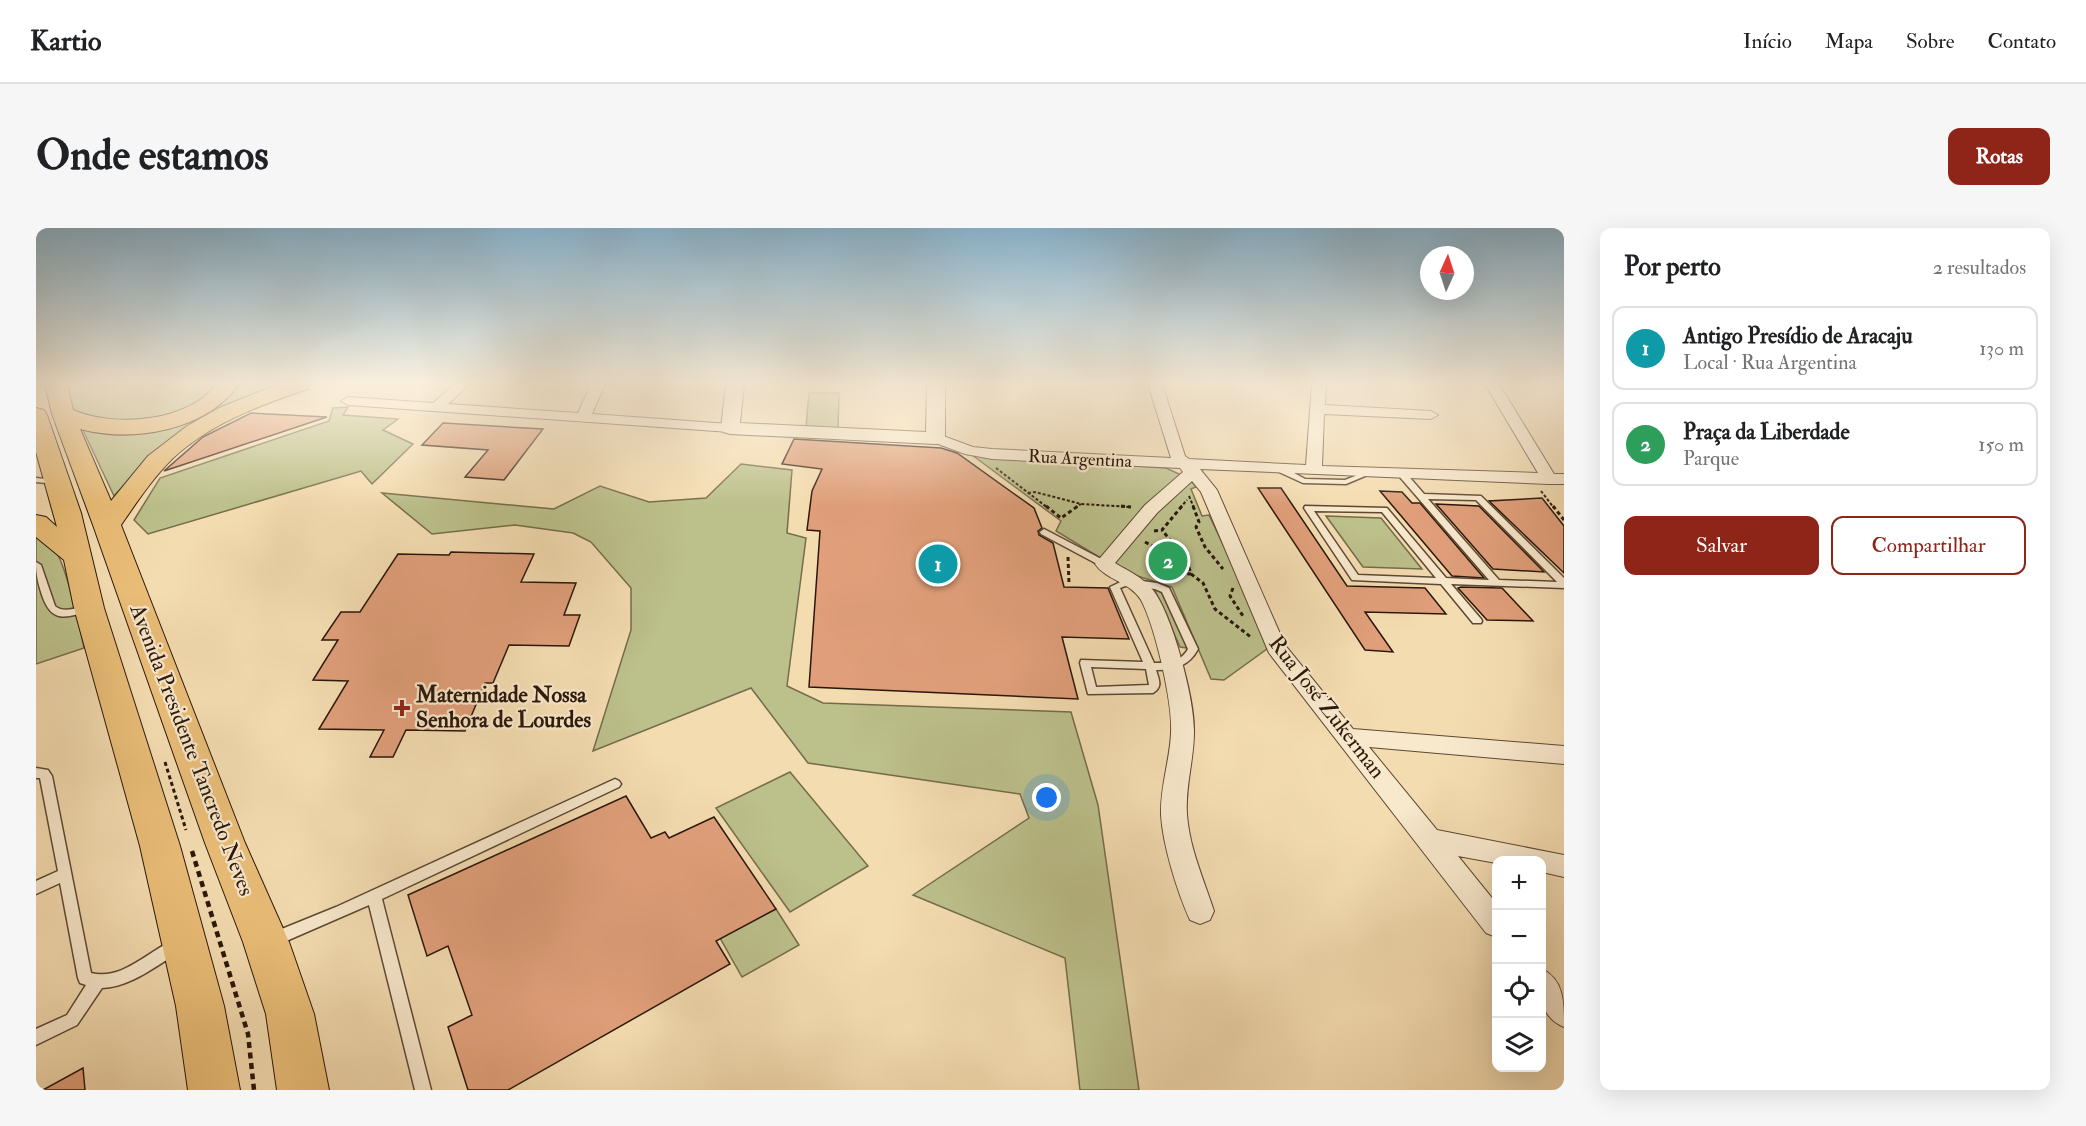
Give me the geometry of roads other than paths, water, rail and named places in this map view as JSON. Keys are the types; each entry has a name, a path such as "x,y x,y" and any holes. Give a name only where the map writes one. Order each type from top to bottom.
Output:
{"main road":[{"name":"Avenida Presidente Tancredo Neves","path":"37,424 46,481 68,513 89,608 160,846 200,1006 214,1090"},
{"name":"Avenida Presidente Tancredo Neves","path":"67,424 107,525 225,843 266,942 290,1014 303,1090"},
{"path":"90,424 104,427 147,424"},
{"path":"107,525 140,480 176,448 211,424"},
{"path":"40,530 79,558"}],"street":[{"name":"Rua Argentina","path":"675,424 935,438 970,451 992,454 1191,467 1282,470 1319,476 1368,473 1557,479"},
{"path":"935,424 935,438"},
{"name":"Rua José Zukerman","path":"1168,424 1178,457 1191,467 1209,490 1276,648 1492,918"},
{"name":"Rua José Zukerman","path":"1180,424 1191,467"},
{"path":"1318,424 1319,476"},
{"path":"1520,424 1557,479"},
{"path":"1191,467 1104,564 1136,583 1149,596 1153,604 1160,667 1182,711 1183,733 1176,772 1174,815 1200,911"},
{"path":"1349,737 1564,755"},
{"path":"1431,840 1514,856"},
{"path":"1546,862 1564,866"},
{"path":"1546,988 1564,1012"}],"lane":[{"path":"1402,474 1497,583"},
{"path":"1319,476 1332,490"},
{"path":"1422,496 1478,498 1564,584"},
{"path":"1477,621 1444,581 1384,510 1308,508 1355,578 1444,581 1497,583 1564,584"},
{"path":"1044,532 1104,564"},
{"path":"36,565 51,607 56,612 65,613 89,608"},
{"path":"1136,583 1122,582 1115,587 1160,667 1155,687 1149,690 1092,691 1084,663 1160,667"},
{"path":"37,770 46,776 85,978 97,982 117,979 184,942"},
{"path":"266,942 374,896 615,784"},
{"path":"36,888 65,874"},
{"path":"374,896 423,1090"},
{"path":"36,1037 72,1020 97,982"}],"place":[{"name":"Praça da Liberdade","path":"1168,561"},
{"name":"Antigo Presídio de Aracaju","path":"938,564"},
{"name":"Maternidade Nossa Senhora de Lourdes","path":"402,708"}]}
